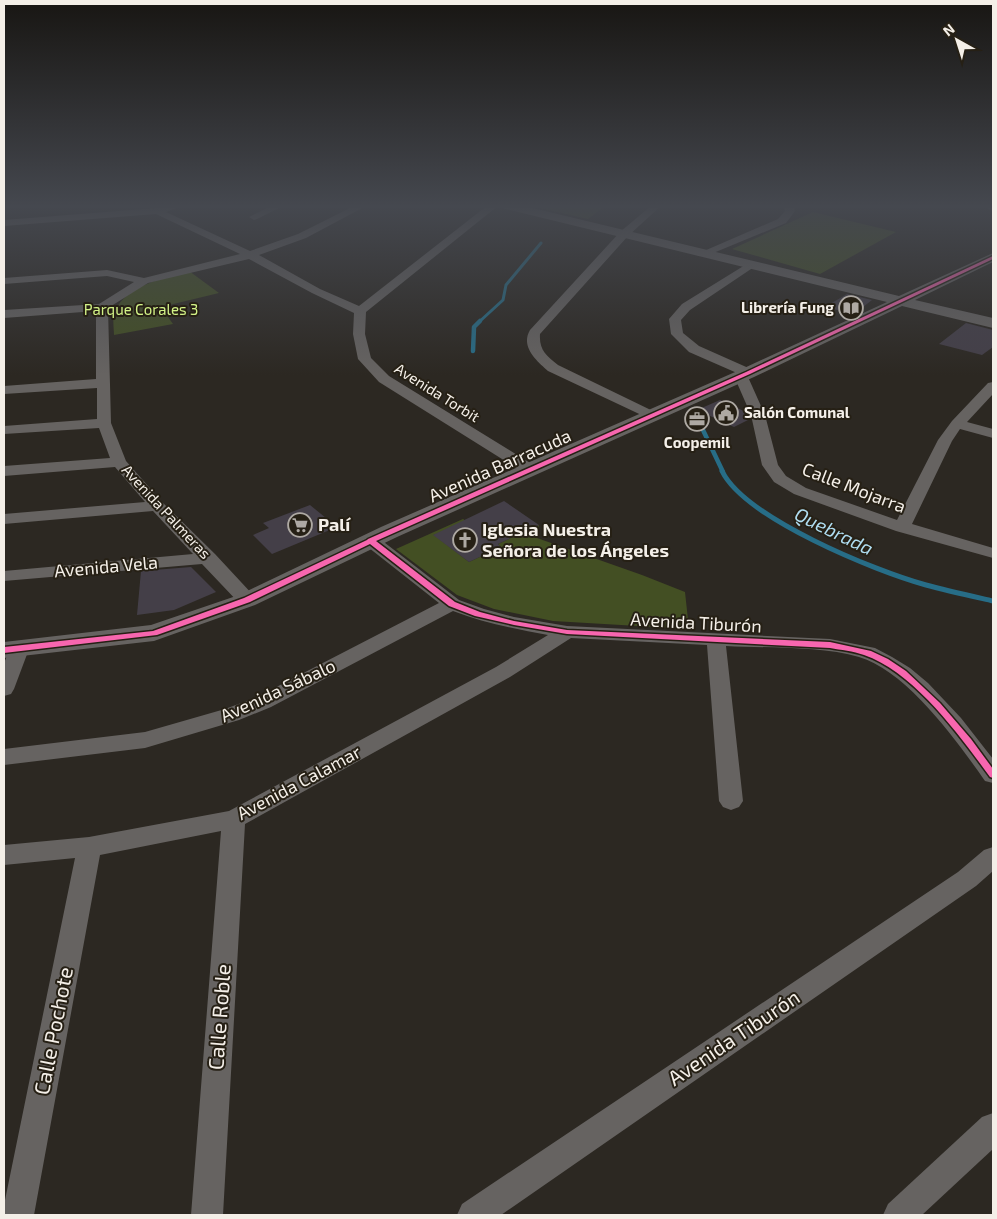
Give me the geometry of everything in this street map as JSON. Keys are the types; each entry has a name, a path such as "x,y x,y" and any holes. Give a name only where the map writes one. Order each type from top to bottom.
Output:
{"street":[{"path":"4,314 102,307 144,281 222,262"},
{"path":"263,262 360,312 423,262"},
{"path":"599,262 534,333 533,344 539,356 553,368 652,416"},
{"path":"736,262 993,323"},
{"name":"Avenida Barracuda","path":"11,649 154,633 247,600 370,540 745,375 983,262"},
{"path":"745,375 694,349 677,334 675,319 686,307 750,265"},
{"path":"4,281 107,273 144,281"},
{"name":"Avenida Palmeras","path":"102,307 104,423 120,462 157,506 247,600"},
{"name":"Avenida Torbit","path":"360,312 359,334 365,359 384,380 530,469"},
{"name":"Calle Mojarra","path":"745,375 758,415 770,465 780,479 800,491 902,527 993,553"},
{"path":"4,390 103,383"},
{"path":"902,527 945,440 957,424 993,386"},
{"path":"4,430 104,423"},
{"path":"957,424 993,434"},
{"path":"4,471 120,462"},
{"path":"4,519 157,506"},
{"name":"Avenida Tiburón","path":"370,540 452,604 478,614 567,632 830,645 868,654 894,667 916,685 966,738 993,775"},
{"name":"Avenida Vela","path":"4,576 208,558"},
{"name":"Avenida Sábalo","path":"4,757 145,740 232,715 264,702 452,604"},
{"name":"Avenida Calamar","path":"4,855 89,847 234,819 503,672 567,632"},
{"path":"716,639 731,801"},
{"path":"4,689 11,649"},
{"name":"Calle Roble","path":"207,1215 234,819"},
{"name":"Calle Pochote","path":"18,1215 89,847"},
{"name":"Avenida Tiburón","path":"473,1215 967,879 993,857"},
{"path":"899,1215 993,1128"}],"green space":[{"path":"777,262 842,262 820,274"},
{"name":"Parque Corales 3","path":"189,271 219,293 161,307 173,324 114,335 113,320 115,311 128,295 147,284"},
{"path":"463,519 466,521 434,535 469,562 501,547 498,544 539,525 537,538 685,592 689,629 553,621 494,609 457,595 396,549"}],"building":[{"path":"847,294 872,300 854,314 825,307"},
{"path":"966,323 993,330 993,347 982,355 939,344"},
{"name":"Salón Comunal","path":"720,400 748,413 750,419 734,427 697,410"},
{"path":"504,501 539,525 498,544 501,547 469,562 433,535"},
{"name":"Palí","path":"310,505 337,527 272,554 253,535 269,528 263,523"},
{"path":"191,567 216,592 174,610 137,615 141,571"}],"waterway":[{"path":"479,322 503,300 506,285 525,262"},
{"path":"473,351 474,327 479,322"},
{"name":"Quebrada","path":"703,430 723,472"},
{"name":"Quebrada","path":"722,471 735,489 756,507 783,524 845,555 904,578 993,601"}],"cycle path":[{"path":"4,650 154,633 247,600 389,532 748,373 983,262"},
{"path":"370,540 452,604 478,614 514,623 567,632 830,645 868,653 903,673 920,688 953,723 993,775"}],"place":[{"name":"Librería Fung","path":"851,308"},
{"name":"Salón Comunal","path":"726,413"},
{"name":"Coopemil","path":"697,419"},
{"name":"Palí","path":"300,525"},
{"name":"Iglesia Nuestra Señora de los Ángeles","path":"465,540"}]}
